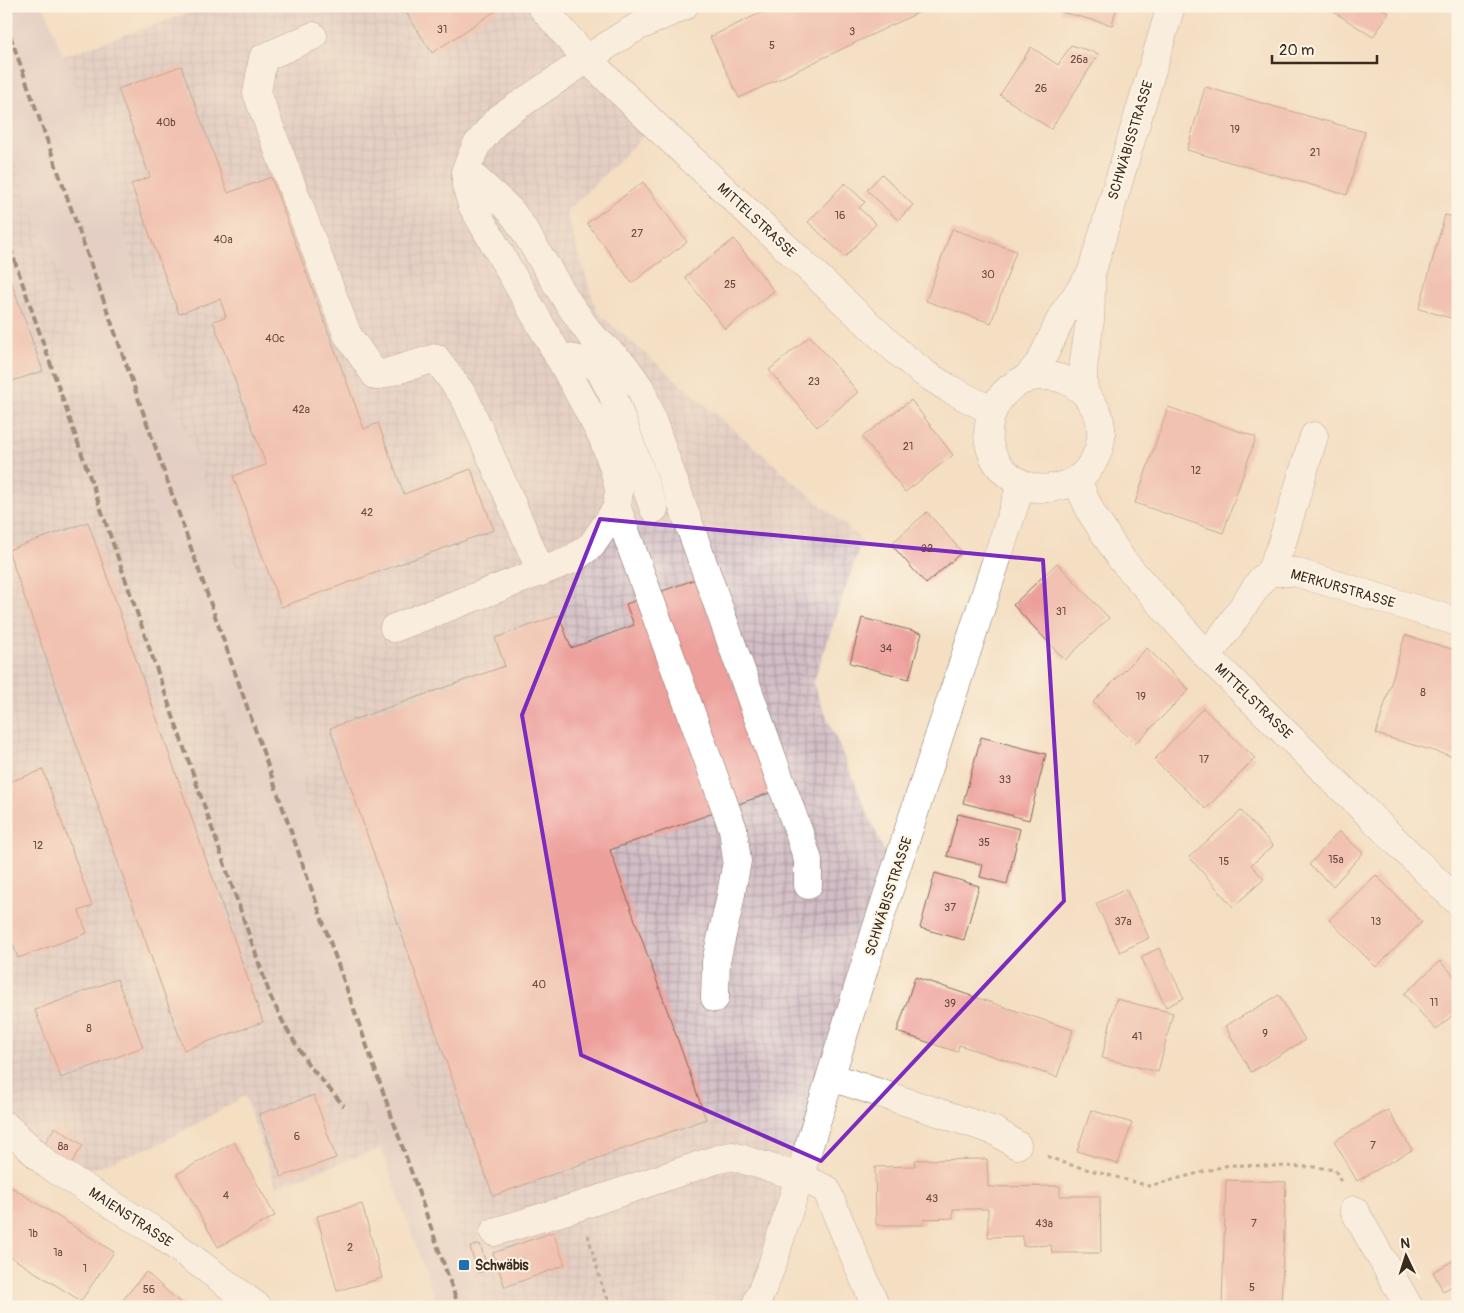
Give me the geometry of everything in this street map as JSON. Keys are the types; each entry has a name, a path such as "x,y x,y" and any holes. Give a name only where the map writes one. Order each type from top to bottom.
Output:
{"street":[{"name":"MITTELSTRASSE","path":"541,6 587,59 655,125 898,352 924,373 992,412"},
{"path":"684,6 638,27 497,120 476,146 466,170 466,185 472,205 602,436 613,465 619,489 617,508 733,829 737,861 716,961 715,998"},
{"name":"SCHWÄBISSTRASSE","path":"1085,393 1083,374 1090,319 1091,274 1171,6"},
{"path":"312,36 263,58 257,93 347,334 376,376 436,358 465,398 541,572"},
{"path":"466,170 510,210 521,225 566,301 590,334 624,365 641,389 799,833 808,860 808,885"},
{"name":"SCHWÄBISSTRASSE","path":"1026,379 1041,361 1063,314 1091,274"},
{"path":"558,356 580,360 598,367 612,392 654,508"},
{"path":"1040,376 1056,377 1072,383 1085,393 1095,406 1100,421 1102,438 1098,453 1090,468 1078,479 1065,486 1050,489 1021,485 1002,471 992,455 988,437 988,424 992,412 997,402 1008,389 1026,379 1040,376"},
{"path":"1270,572 1281,546 1314,436"},
{"name":"MITTELSTRASSE","path":"1078,479 1092,514 1122,560 1207,656 1458,902"},
{"name":"SCHWÄBISSTRASSE","path":"755,1307 772,1265 875,933 1021,485"},
{"path":"394,628 571,560 592,546 617,508"},
{"name":"MERKURSTRASSE","path":"1207,656 1261,580 1270,572 1295,572 1458,622"},
{"path":"831,1077 995,1131 1017,1145"},
{"name":"MAIENSTRASSE","path":"6,1126 48,1164 161,1235 258,1307"},
{"path":"494,1232 732,1156 800,1177 826,1189 876,1307"},
{"path":"1354,1210 1409,1307"}],"path":[{"path":"1017,1145 1064,1163 1149,1186 1229,1165 1315,1167 1335,1170 1354,1210"},
{"path":"580,1206 603,1290 612,1307"}],"highlighted area":[{"path":"600,519 1043,560 1064,901 821,1161 581,1055 522,715"}],"shaded area":[{"path":"6,6 44,6 113,185 143,315 313,775 298,779 485,1307 438,1307 90,331 45,243 6,137"},
{"path":"210,6 537,6 655,125 566,212 597,312 862,540 813,684 894,875 755,1307 485,1307 298,778 312,775 143,315 113,185 63,56"},
{"path":"6,137 45,243 90,331 381,1148 276,1186 245,1096 164,1142 67,1178 6,1126"}],"building":[{"path":"402,6 503,6 432,53"},
{"path":"775,6 925,6 926,9 739,98 710,37"},
{"path":"1062,6 1117,6 1112,25 1061,12"},
{"path":"1337,6 1378,6 1389,13 1373,37 1334,12"},
{"path":"1071,45 1099,54 1051,129 1000,95 1031,47 1058,65"},
{"path":"181,66 228,193 271,177 364,429 378,423 404,494 471,469 494,530 281,607 233,476 266,465 213,321 226,317 220,299 179,314 131,184 150,177 118,89"},
{"path":"1205,87 1365,132 1347,195 1187,150"},
{"path":"882,174 913,205 898,220 867,190"},
{"path":"643,182 687,242 632,283 587,223"},
{"path":"845,183 865,202 859,208 876,224 845,257 808,222"},
{"path":"1445,215 1458,218 1458,320 1419,309"},
{"path":"952,229 1016,251 991,323 926,301"},
{"path":"734,239 774,291 725,329 685,277"},
{"path":"6,267 43,371 6,383"},
{"path":"810,336 858,392 817,427 769,370"},
{"path":"911,400 953,455 905,492 862,437"},
{"path":"1168,407 1256,437 1223,533 1135,503"},
{"path":"927,512 962,552 926,584 891,544"},
{"path":"88,522 263,1022 184,1050 8,550"},
{"path":"1057,563 1109,618 1065,660 1013,605"},
{"path":"696,579 772,792 610,850 706,1119 493,1196 330,728 505,666 495,638 559,615 571,648 634,625 626,604"},
{"path":"862,618 922,633 909,679 850,663"},
{"path":"1405,635 1458,651 1458,758 1376,734"},
{"path":"1147,648 1189,690 1135,744 1093,702"},
{"path":"1203,708 1255,758 1206,809 1154,760"},
{"path":"981,737 1046,754 1029,820 963,803"},
{"path":"43,770 92,906 79,911 87,933 18,958 6,926 6,783"},
{"path":"1241,811 1273,846 1251,865 1264,879 1233,907 1189,857"},
{"path":"958,814 1020,829 1007,884 980,877 983,865 947,856"},
{"path":"1339,831 1363,853 1333,886 1309,865"},
{"path":"935,873 979,886 964,940 920,928"},
{"path":"1376,875 1422,922 1376,967 1329,920"},
{"path":"1126,889 1149,938 1120,952 1096,904"},
{"path":"1159,948 1184,998 1166,1007 1141,957"},
{"path":"1440,961 1458,980 1458,1010 1436,1030 1404,994"},
{"path":"915,977 1073,1030 1057,1077 959,1045 957,1052 897,1032"},
{"path":"117,979 143,1047 61,1078 35,1010"},
{"path":"1279,995 1305,1040 1251,1072 1225,1026"},
{"path":"1116,999 1173,1013 1158,1072 1102,1058"},
{"path":"314,1095 336,1158 281,1177 259,1114"},
{"path":"1091,1110 1132,1123 1118,1164 1077,1151"},
{"path":"1388,1110 1412,1150 1357,1181 1334,1141"},
{"path":"55,1127 83,1145 71,1164 43,1146"},
{"path":"234,1142 275,1216 218,1247 177,1174"},
{"path":"987,1159 988,1187 1060,1186 1060,1196 1100,1196 1101,1253 1052,1253 1051,1245 1023,1246 1023,1236 988,1237 988,1209 953,1209 953,1218 924,1219 924,1225 876,1225 875,1167 915,1166 915,1160"},
{"path":"1226,1180 1286,1182 1281,1307 1222,1307"},
{"path":"8,1185 114,1252 81,1301 6,1254 6,1188"},
{"path":"362,1204 382,1278 337,1291 317,1216"},
{"path":"553,1232 565,1265 505,1287 493,1253"},
{"path":"480,1244 488,1270 478,1273 470,1247"},
{"path":"1458,1258 1458,1297 1452,1286 1443,1291 1433,1272"},
{"path":"146,1272 185,1307 117,1307"},
{"path":"600,1301 602,1307 584,1307 584,1306"}],"railway":[{"path":"6,24 459,1307"},
{"path":"6,236 271,998 286,1028 308,1064 344,1106"}],"place":[{"name":"Schwäbis","path":"464,1265"}]}
